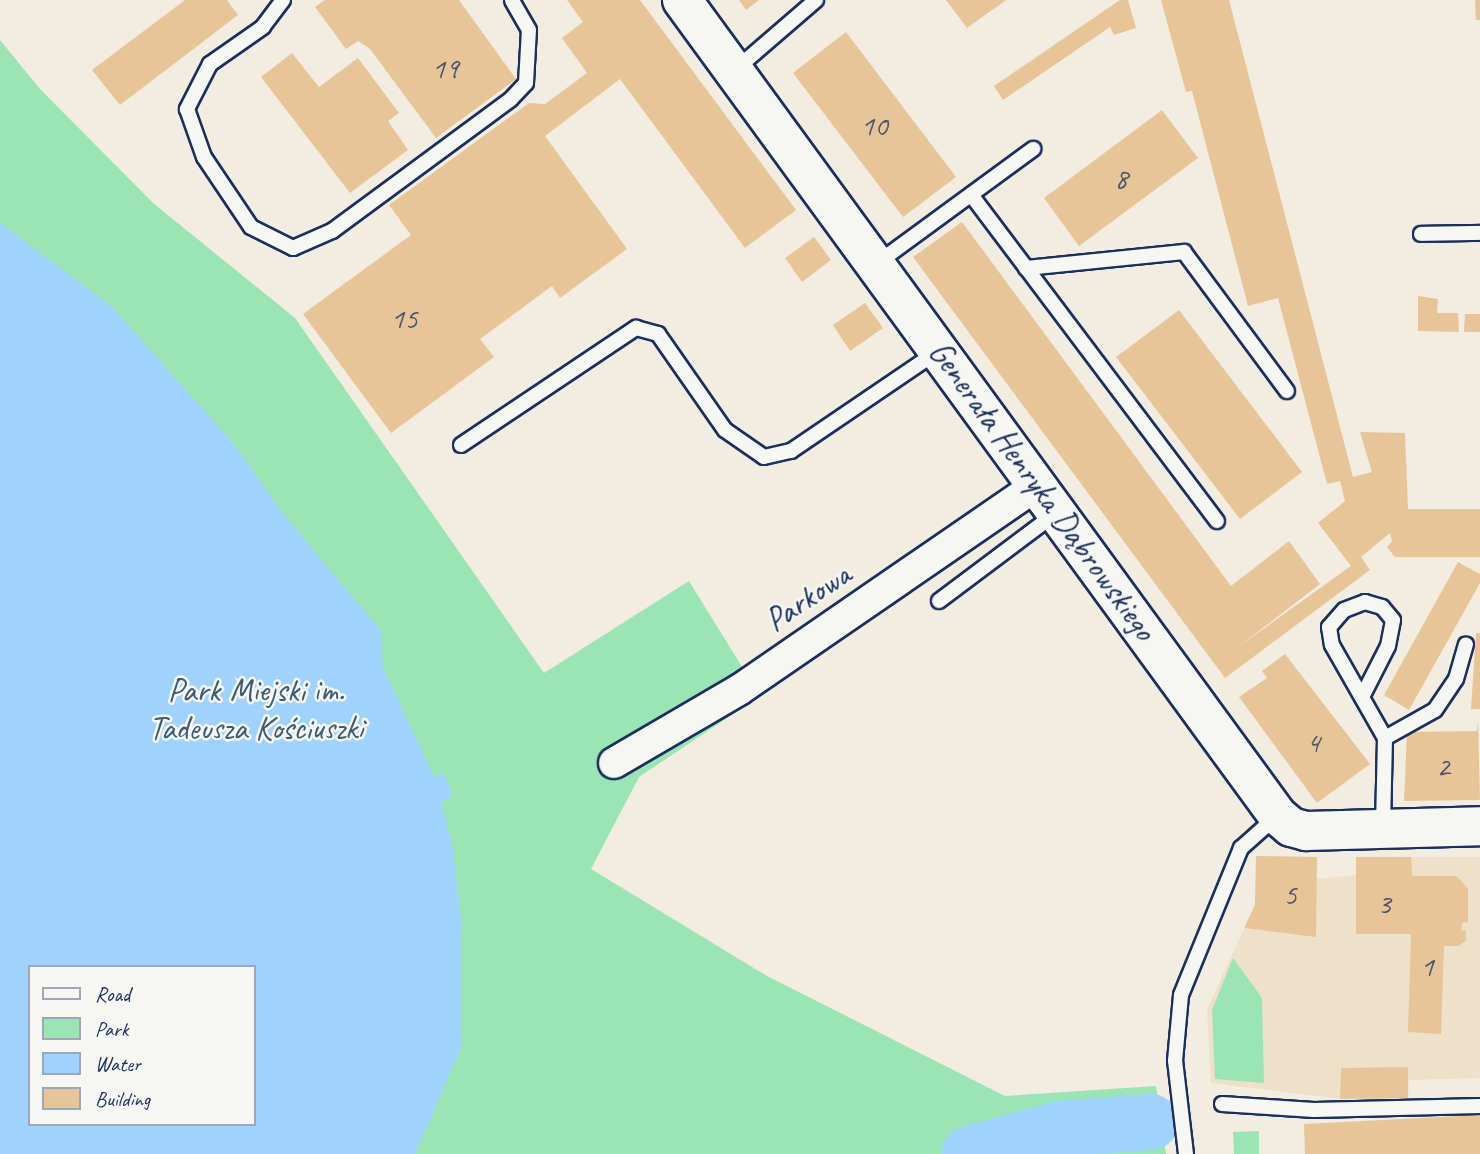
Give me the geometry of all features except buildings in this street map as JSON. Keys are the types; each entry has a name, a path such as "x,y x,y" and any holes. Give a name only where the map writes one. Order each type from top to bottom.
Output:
{"street":[{"name":"Generała Henryka Dąbrowskiego","path":"682,0 1278,816 1291,827 1306,831 1480,826"},
{"name":"Parkowa","path":"614,763 739,690 1048,498"}],"lane":[{"path":"283,0 263,27 210,64 187,109 204,157 251,227 293,248 332,231 511,99 526,83 529,30 512,0"},
{"path":"734,71 816,0"},
{"path":"875,265 972,197 1033,149"},
{"path":"972,197 1217,521"},
{"path":"1421,234 1480,233"},
{"path":"1026,268 1184,252 1287,391"},
{"path":"461,445 636,328 658,334 725,430 764,457 791,451 939,350"},
{"path":"939,601 1048,498"},
{"path":"1363,695 1388,646 1393,620 1382,607 1365,602 1344,610 1329,627 1332,645 1363,695 1385,738 1383,828"},
{"path":"1385,738 1435,710 1456,679 1466,644"},
{"path":"1186,1154 1175,1061 1181,996 1241,848 1278,816"},
{"path":"1222,1104 1314,1110 1480,1106"}],"shaded area":[{"path":"1256,856 1317,857 1316,879 1356,875 1356,857 1480,857 1480,1078 1409,1080 1408,1098 1340,1099 1211,1083 1207,1009 1255,905"}],"green space":[{"name":"Park Miejski im. Tadeusza Kościuszki","path":"0,40 40,89 153,203 295,318 544,673 689,581 760,696 639,777 591,869 767,976 1005,1096 1156,1086 1166,1154 0,1154"},
{"path":"1233,958 1262,998 1264,1083 1215,1079 1212,1010"},
{"path":"1259,1131 1259,1154 1234,1154 1233,1132"}],"water":[{"path":"0,223 111,306 234,444 284,515 381,631 383,667 434,777 444,773 453,796 441,801 453,848 462,928 461,1048 415,1154 0,1154"}],"waterway":[{"path":"969,1154 1059,1129 1151,1122"}]}
